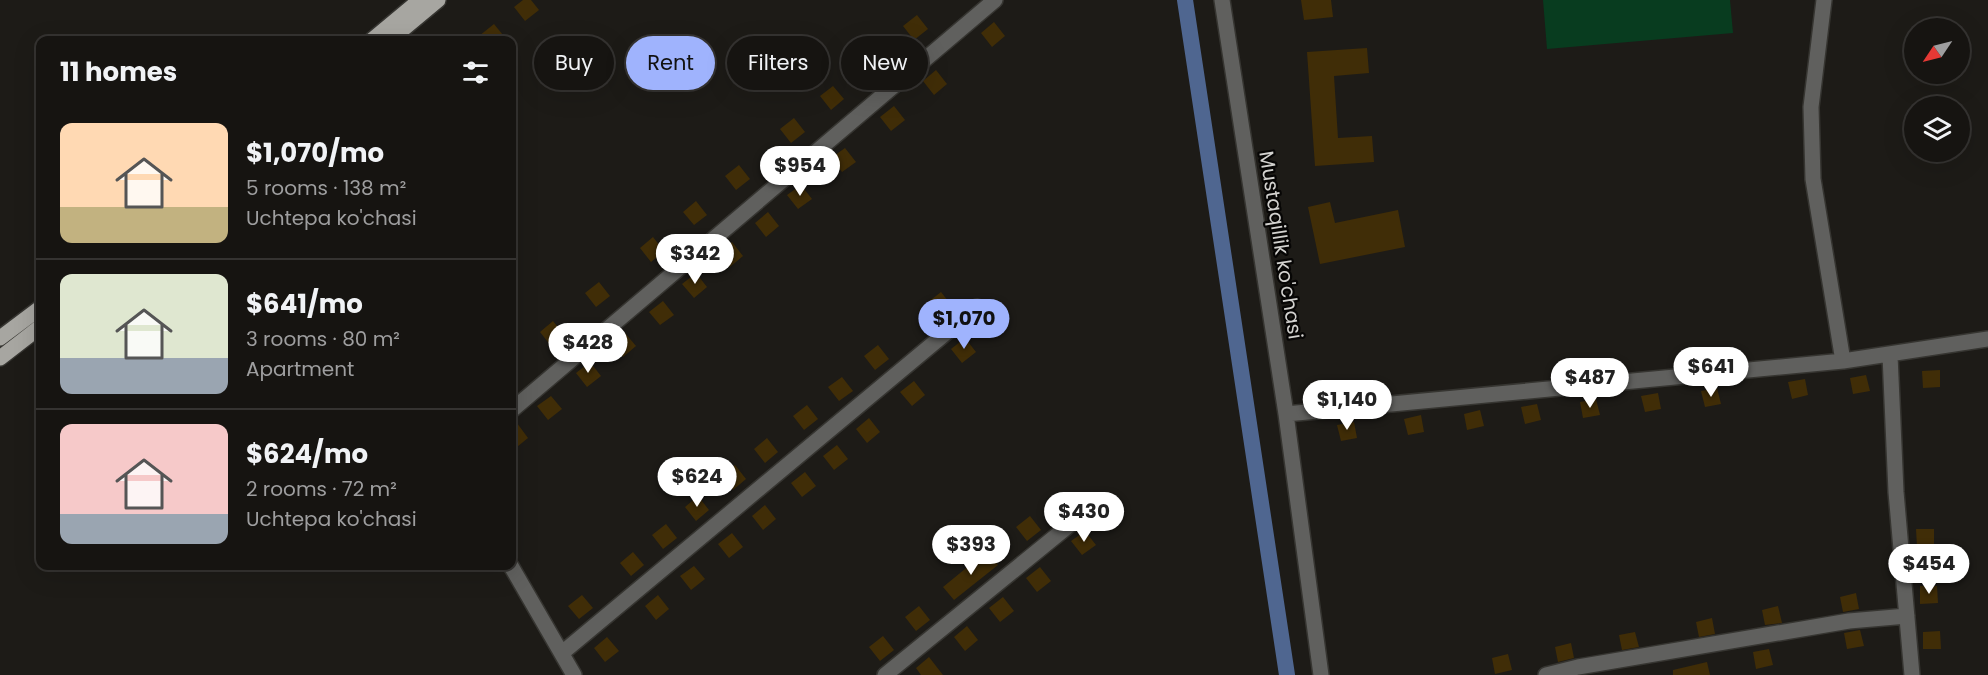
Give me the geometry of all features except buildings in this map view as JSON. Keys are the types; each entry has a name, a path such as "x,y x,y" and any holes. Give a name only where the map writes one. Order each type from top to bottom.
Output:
{"main road":[{"path":"377,36 420,0"},
{"path":"395,36 438,0"},
{"path":"0,338 36,311"},
{"path":"0,358 36,330"}],"street":[{"path":"516,407 995,0"},
{"name":"Mustaqillik ko'chasi","path":"1222,0 1286,414 1321,675"},
{"path":"1824,0 1811,107 1813,179 1843,361"},
{"path":"562,653 977,307"},
{"path":"1286,414 1843,361 1988,339"},
{"path":"1890,355 1896,492 1912,675"},
{"path":"885,675 1099,501"},
{"path":"513,570 574,675"},
{"path":"1546,675 1578,667 1849,621 1907,616"}],"green space":[{"path":"1543,0 1730,0 1733,33 1547,49"}],"waterway":[{"path":"1185,0 1287,675"}]}
